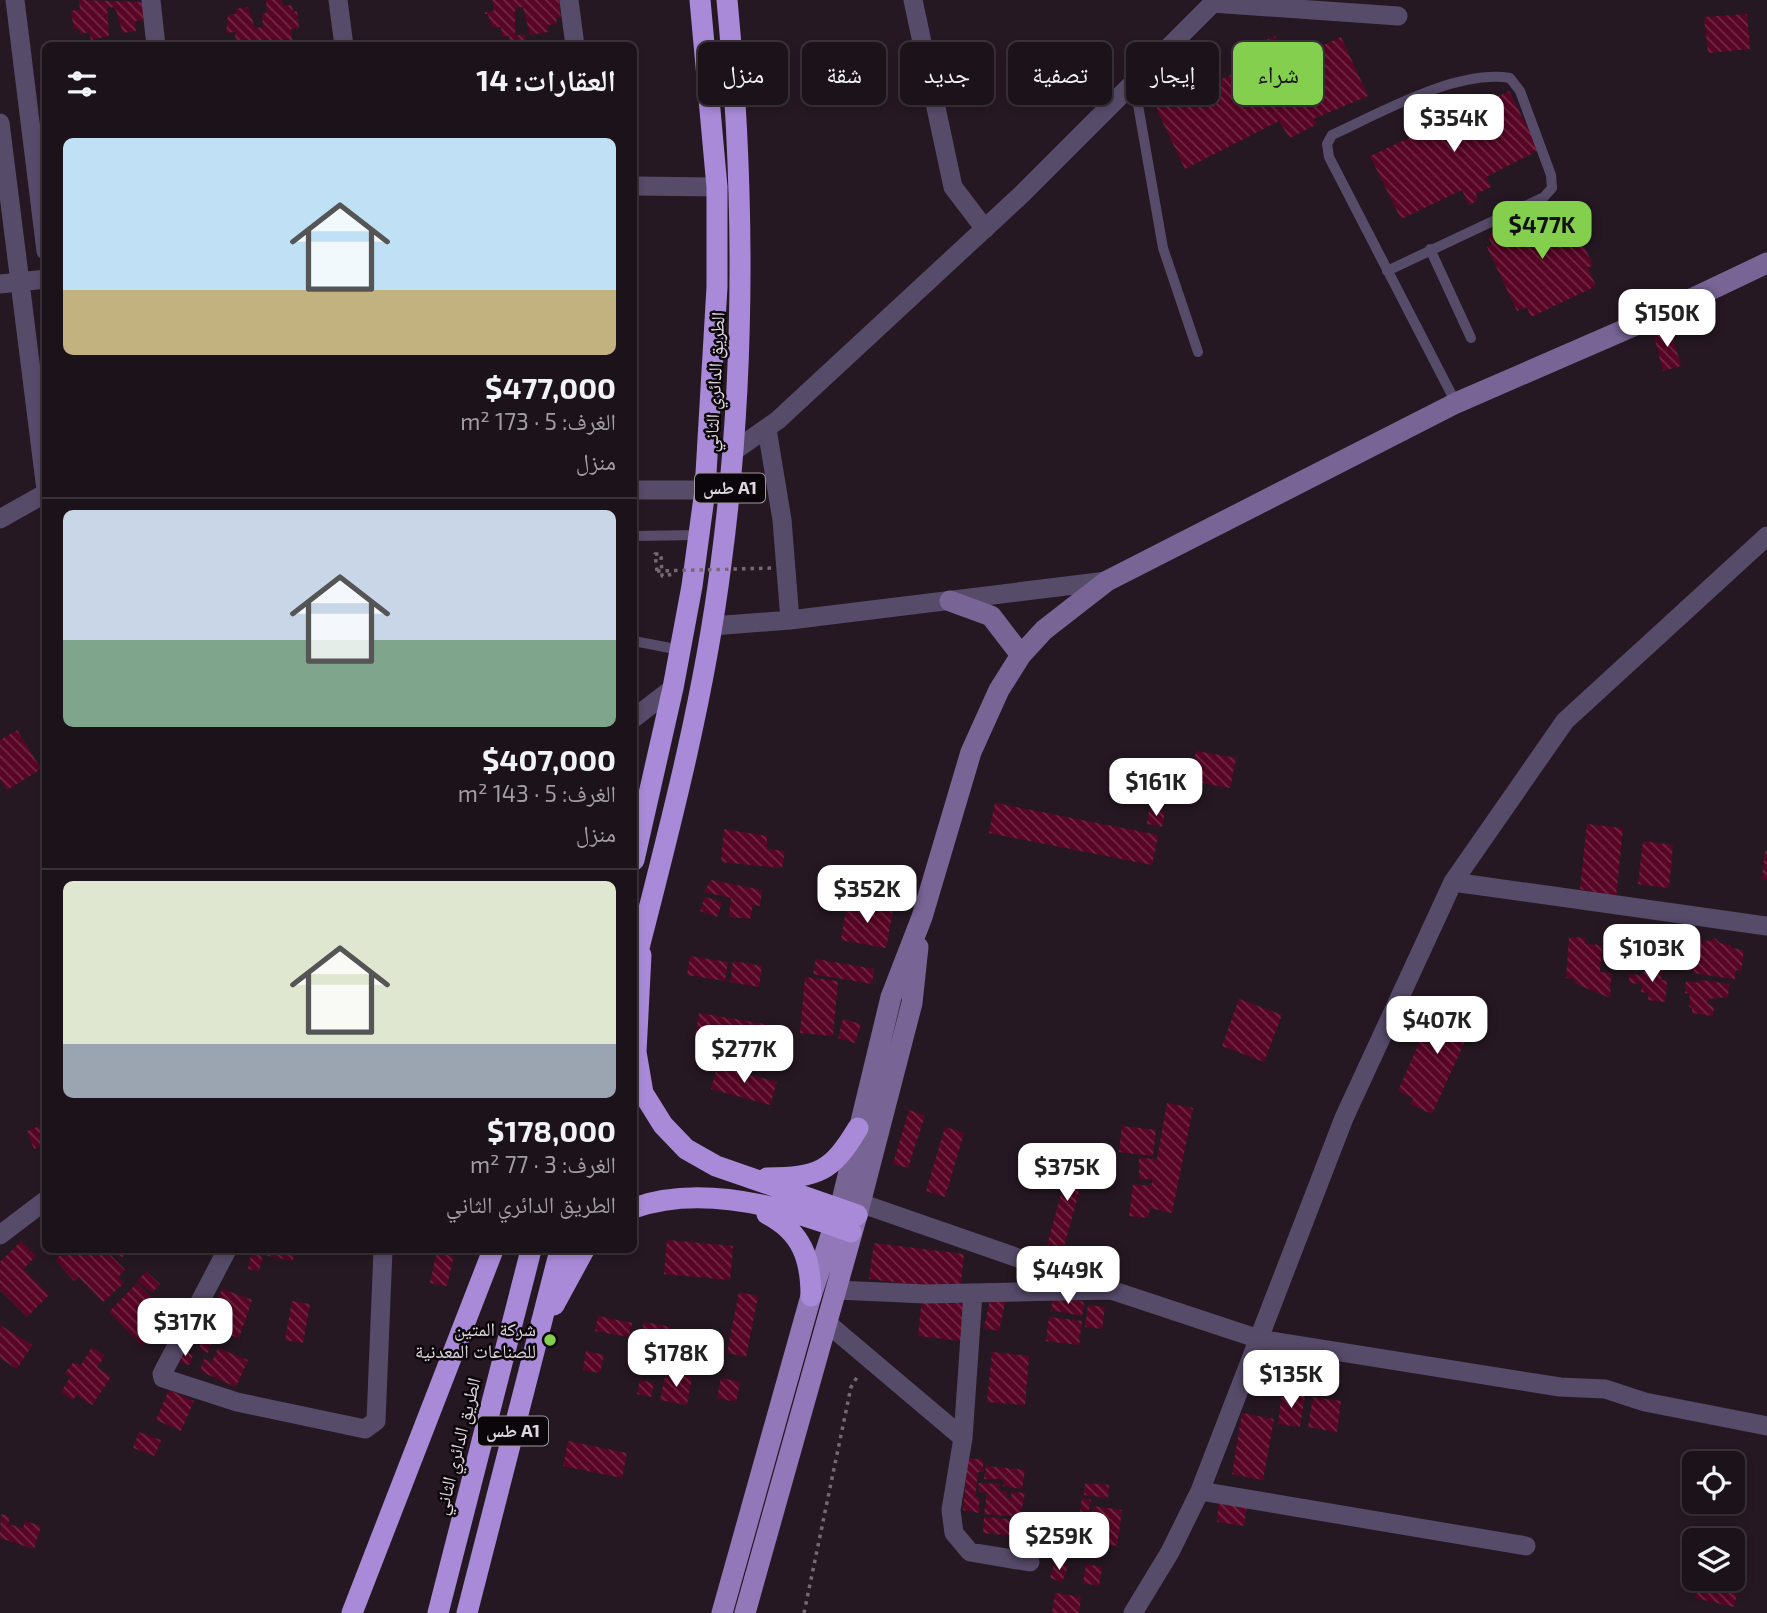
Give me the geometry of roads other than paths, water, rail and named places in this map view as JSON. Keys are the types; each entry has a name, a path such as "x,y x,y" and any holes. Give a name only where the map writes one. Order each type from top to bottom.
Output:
{"highway":[{"name":"الطريق الدائري الثاني","path":"637,847 673,688 705,490 717,287 717,187 700,0"},
{"name":"الطريق الدائري الثاني","path":"637,954 673,809 712,626 734,451 740,364 741,202 737,111 727,0"},
{"path":"637,998 643,929"},
{"path":"637,1058 643,1093 663,1125 686,1149 716,1166 753,1178 848,1217"},
{"path":"753,1178 813,1175 829,1167 841,1155 858,1128"},
{"path":"637,1207 661,1199 690,1196 848,1217"},
{"path":"750,1205 779,1220 805,1248 811,1269 811,1296"},
{"path":"352,1613 492,1253"},
{"name":"الطريق الدائري الثاني","path":"438,1613 530,1253"},
{"name":"طس A1","path":"467,1613 559,1253"},
{"path":"538,1334 582,1253"}],"main road":[{"path":"746,1613 836,1290 858,1128 891,997 922,917 971,752 999,690 1021,655 1044,630 1107,580 1456,403 1647,320 1767,263"},
{"path":"950,601 991,616 1021,655"},
{"path":"722,1613 811,1296 848,1217 912,1003 922,917"}],"street":[{"path":"15,0 36,101 42,191"},
{"path":"151,0 156,42"},
{"path":"338,0 343,42"},
{"path":"569,0 574,42"},
{"path":"913,0 953,187 985,229"},
{"path":"1174,42 1214,2 1398,16"},
{"path":"734,451 767,429 985,229 1126,90"},
{"path":"0,123 9,283 42,469"},
{"path":"637,186 717,187"},
{"path":"9,283 42,279"},
{"path":"767,429 782,520 790,620"},
{"path":"637,490 705,490"},
{"path":"0,519 42,493"},
{"path":"1133,1613 1170,1552 1200,1491 1344,1118 1453,882 1565,720 1767,536"},
{"path":"712,626 790,620 1107,580"},
{"path":"637,716 673,688"},
{"path":"1453,882 1767,926"},
{"path":"0,1235 42,1203"},
{"path":"848,1217 1111,1290 1258,1339 1560,1387 1605,1389 1645,1402 1767,1426"},
{"path":"225,1253 186,1323 162,1374 163,1378 237,1402 365,1429 376,1421 383,1253"},
{"path":"836,1290 973,1293 1111,1290"},
{"path":"973,1293 963,1438 951,1510 954,1533 970,1552 1030,1562"},
{"path":"827,1324 963,1438"},
{"path":"1200,1491 1526,1546"}],"lane":[{"path":"1387,271 1430,248 1544,197 1552,188 1551,175 1520,91 1510,78 1497,76 1464,82 1419,96 1332,135 1326,144 1329,157 1387,271 1456,403"},
{"path":"1138,105 1163,248 1198,352"},
{"path":"1430,248 1471,338"},
{"path":"637,536 699,535"},
{"path":"637,642 680,650"}],"place":[{"name":"شركة المتين للصناعات المعدنية","path":"550,1340"}]}
